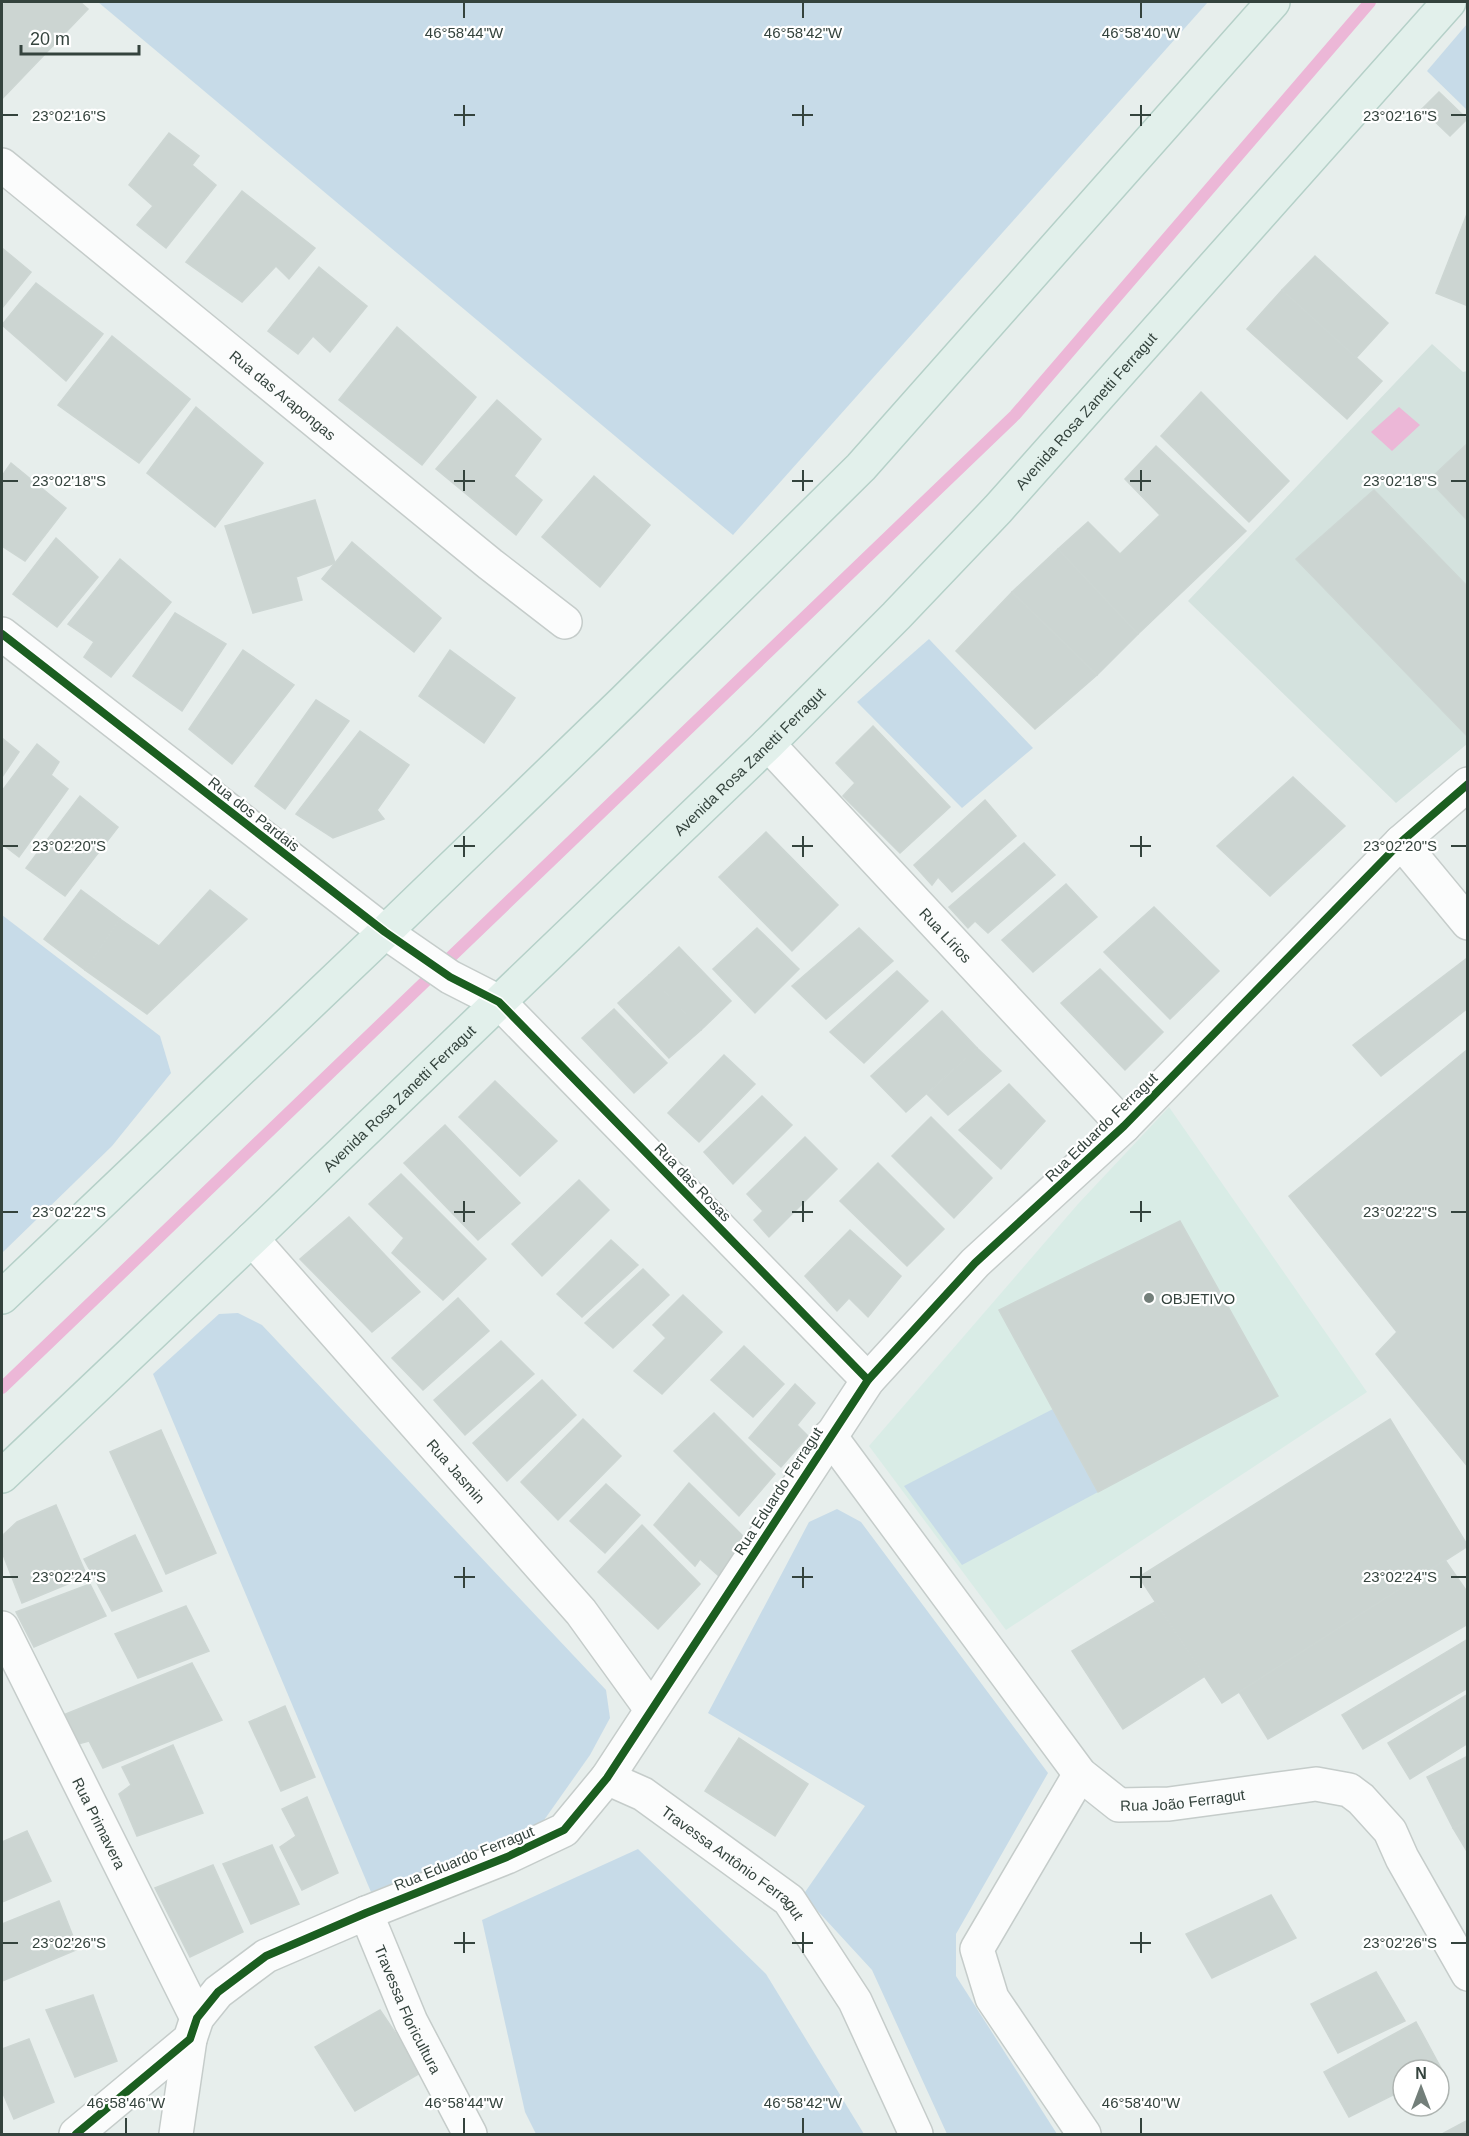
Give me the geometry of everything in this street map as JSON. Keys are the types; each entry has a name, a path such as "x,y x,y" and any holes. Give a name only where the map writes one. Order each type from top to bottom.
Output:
{"main road":[{"path":"2,1297 385,932 861,467 1273,2"},
{"name":"Avenida Rosa Zanetti Ferragut","path":"2,1476 768,744 896,616 998,509 1449,2"}],"street":[{"name":"Rua das Arapongas","path":"2,165 490,564 565,622"},
{"name":"Rua dos Pardais","path":"2,634 385,932 450,977 499,1002"},
{"name":"Rua Lírios","path":"768,744 1124,1126"},
{"name":"Rua Eduardo Ferragut","path":"76,2134 194,2029 218,1992 266,1956 366,1912 507,1857 564,1830 607,1778 868,1380 975,1263 1124,1126 1401,842 1467,784"},
{"path":"1401,842 1467,922"},
{"name":"Rua das Rosas","path":"499,1002 868,1380"},
{"name":"Rua Jasmin","path":"252,1239 581,1612 651,1709"},
{"name":"Rua João Ferragut","path":"830,1436 1080,1774 1119,1805 1169,1804 1316,1784 1349,1790 1369,1807 1390,1831 1402,1858 1467,1974"},
{"name":"Rua Primavera","path":"2,1628 194,2029"},
{"path":"1080,1774 977,1949 992,1998 1084,2134"},
{"name":"Travessa Antônio Ferragut","path":"607,1778 643,1794 789,1900 855,2001 916,2134"},
{"name":"Travessa Floricultura","path":"366,1912 411,2022 470,2134"},
{"path":"176,2134 194,2029"}],"shaded area":[{"path":"98,2 1208,2 733,535"},
{"path":"1467,24 1467,110 1427,71"},
{"path":"1432,344 1463,372 1467,371 1467,744 1396,803 1188,601"},
{"path":"1399,407 1420,425 1392,451 1371,432"},
{"path":"929,639 1033,748 962,808 857,702"},
{"path":"2,915 160,1036 171,1073 112,1146 2,1253"},
{"name":"OBJETIVO","path":"1169,1107 1367,1392 1006,1630 869,1446 1078,1204"},
{"path":"238,1313 262,1325 606,1690 610,1718 590,1755 542,1823 371,1892 153,1374 219,1314"},
{"path":"1053,1409 1098,1492 962,1565 904,1486"},
{"path":"837,1509 861,1522 1048,1773 956,1934 956,1976 1057,2134 947,2134 872,1970 803,1895 865,1806 708,1713 809,1522"},
{"path":"638,1849 766,1974 864,2134 536,2134 525,2112 482,1920"}],"building":[{"path":"6,2 80,2 88,9 2,99 2,6"},
{"path":"1439,92 1467,119 1450,136 1422,109"},
{"path":"169,133 199,156 192,165 216,185 166,248 137,225 153,206 129,185"},
{"path":"242,191 315,248 289,279 276,266 242,302 186,262"},
{"path":"1468,214 1468,306 1436,293"},
{"path":"2,248 31,272 2,308"},
{"path":"1315,256 1388,323 1356,358 1282,290"},
{"path":"319,267 367,306 330,352 313,336 298,354 268,331"},
{"path":"36,283 103,334 66,381 2,325"},
{"path":"1282,290 1382,381 1347,419 1247,329"},
{"path":"397,327 476,397 422,465 339,400"},
{"path":"112,336 190,399 139,463 58,405"},
{"path":"1201,392 1289,481 1249,522 1161,436"},
{"path":"497,400 541,439 514,476 542,500 516,535 436,469"},
{"path":"196,407 263,463 215,527 147,473"},
{"path":"1468,443 1468,521 1429,480"},
{"path":"1156,446 1246,531 1138,634 1058,549 1088,522 1120,554 1160,515 1125,479"},
{"path":"11,463 66,508 25,561 2,546 2,476"},
{"path":"594,476 650,525 600,587 542,537"},
{"path":"1374,490 1468,587 1468,737 1296,559"},
{"path":"315,500 335,563 296,577 302,600 253,613 225,526"},
{"path":"56,538 98,577 57,627 13,594"},
{"path":"352,542 441,618 414,652 322,579"},
{"path":"1058,549 1138,634 1097,675 1012,592"},
{"path":"120,559 171,602 111,677 84,657 94,642 68,624"},
{"path":"1012,592 1097,675 1035,729 956,651"},
{"path":"175,613 226,644 182,711 133,676"},
{"path":"243,650 294,685 232,764 189,729"},
{"path":"450,650 515,698 484,743 419,696"},
{"path":"316,700 349,721 285,809 255,786"},
{"path":"873,726 950,807 900,853 843,796 855,783 836,763"},
{"path":"360,731 409,765 377,810 384,819 333,838 296,814"},
{"path":"2,738 19,752 2,777"},
{"path":"37,744 59,762 51,775 68,789 19,857 2,844 2,791"},
{"path":"1293,777 1345,826 1270,896 1217,846"},
{"path":"80,796 118,827 65,896 26,868"},
{"path":"985,800 1016,836 952,892 938,877 932,885 914,865"},
{"path":"766,832 838,905 792,951 719,877"},
{"path":"1024,843 1055,875 988,933 975,921 968,928 949,907"},
{"path":"1066,884 1097,917 1033,972 1002,940"},
{"path":"81,890 120,919 85,970 44,939"},
{"path":"210,890 247,919 147,1014 85,970 120,919 159,946"},
{"path":"1154,907 1219,971 1170,1019 1104,952"},
{"path":"757,928 799,969 755,1013 713,969"},
{"path":"859,928 893,961 826,1019 792,986"},
{"path":"679,947 731,1001 701,1030 649,975"},
{"path":"1466,959 1468,1008 1381,1076 1353,1045"},
{"path":"1100,969 1163,1032 1125,1070 1061,1003"},
{"path":"897,971 928,1001 864,1063 830,1032"},
{"path":"649,975 701,1030 669,1058 618,1003"},
{"path":"614,1009 667,1063 634,1093 582,1038"},
{"path":"942,1011 977,1048 906,1112 871,1076"},
{"path":"977,1048 1001,1071 948,1115 927,1094"},
{"path":"1468,1049 1468,1467 1376,1354 1397,1332 1289,1196"},
{"path":"724,1055 755,1084 699,1142 668,1113"},
{"path":"495,1081 557,1141 520,1176 459,1117"},
{"path":"1009,1084 1045,1121 1001,1169 959,1130"},
{"path":"762,1096 792,1125 733,1184 704,1152"},
{"path":"931,1117 992,1178 954,1218 892,1156"},
{"path":"445,1125 520,1203 478,1240 404,1163"},
{"path":"805,1137 837,1169 769,1237 754,1220 763,1211 747,1194"},
{"path":"878,1163 944,1229 907,1266 840,1201"},
{"path":"401,1174 486,1259 443,1300 392,1253 404,1238 369,1204"},
{"path":"579,1180 609,1210 542,1276 512,1244"},
{"path":"349,1217 420,1292 372,1332 300,1259"},
{"path":"1180,1221 1278,1396 1098,1492 999,1310"},
{"path":"850,1230 901,1276 868,1317 849,1298 837,1311 805,1276"},
{"path":"611,1240 638,1265 582,1317 557,1294"},
{"path":"643,1269 669,1295 613,1348 585,1323"},
{"path":"683,1295 722,1332 662,1394 634,1371 666,1338 653,1325"},
{"path":"458,1298 489,1331 423,1390 392,1358"},
{"path":"501,1341 534,1374 465,1435 434,1400"},
{"path":"744,1346 784,1384 753,1417 711,1380"},
{"path":"542,1380 576,1415 507,1481 473,1443"},
{"path":"795,1384 815,1403 797,1425 808,1436 781,1467 749,1438"},
{"path":"714,1413 775,1474 739,1516 674,1451"},
{"path":"583,1419 621,1456 558,1520 521,1482"},
{"path":"1390,1419 1468,1546 1222,1703 1139,1577"},
{"path":"161,1430 216,1553 166,1574 110,1452"},
{"path":"689,1483 745,1538 719,1576 700,1559 695,1566 654,1525"},
{"path":"606,1484 640,1515 605,1553 570,1521"},
{"path":"56,1505 87,1576 22,1603 2,1552 4,1534 17,1522"},
{"path":"642,1525 700,1584 658,1629 598,1572"},
{"path":"135,1535 162,1591 112,1611 84,1559"},
{"path":"1445,1560 1468,1593 1468,1624 1268,1739 1239,1692"},
{"path":"90,1584 106,1616 34,1647 16,1612"},
{"path":"1155,1602 1205,1676 1123,1729 1072,1651"},
{"path":"186,1606 209,1651 138,1678 115,1634"},
{"path":"1468,1639 1468,1688 1363,1749 1342,1715"},
{"path":"192,1663 222,1720 103,1768 89,1741 74,1745 61,1716"},
{"path":"1468,1694 1468,1743 1410,1779 1388,1743"},
{"path":"285,1706 315,1777 281,1791 249,1722"},
{"path":"739,1738 808,1784 775,1836 705,1791"},
{"path":"173,1745 203,1813 137,1836 119,1794 131,1785 122,1767"},
{"path":"1468,1756 1468,1820 1453,1828 1427,1777"},
{"path":"307,1797 338,1873 302,1890 280,1847 296,1836 282,1809"},
{"path":"1468,1821 1468,1853 1453,1828"},
{"path":"27,1831 51,1881 2,1902 2,1842"},
{"path":"272,1845 299,1904 251,1924 223,1864"},
{"path":"213,1865 243,1932 190,1957 155,1888"},
{"path":"1271,1895 1296,1938 1212,1978 1186,1934"},
{"path":"59,1901 78,1949 2,1981 2,1924"},
{"path":"1376,1972 1405,2021 1338,2053 1311,2004"},
{"path":"93,1995 117,2061 75,2077 46,2010"},
{"path":"380,2010 422,2072 355,2111 315,2047"},
{"path":"1416,2022 1436,2058 1391,2058 1391,2096 1349,2117 1324,2072"},
{"path":"29,2039 54,2102 14,2119 2,2091 2,2049"},
{"path":"1468,2120 1468,2134 1442,2134"}],"waterway":[{"path":"2,1388 1015,415 1370,2"}],"cycle path":[{"path":"2,634 385,932 450,977 499,1002 868,1380"},
{"path":"76,2134 190,2039 197,2018 218,1992 266,1956 507,1857 564,1830 607,1778 868,1380 975,1263 1124,1126 1401,842 1468,784"}],"place":[{"name":"OBJETIVO","path":"1149,1298"}]}
